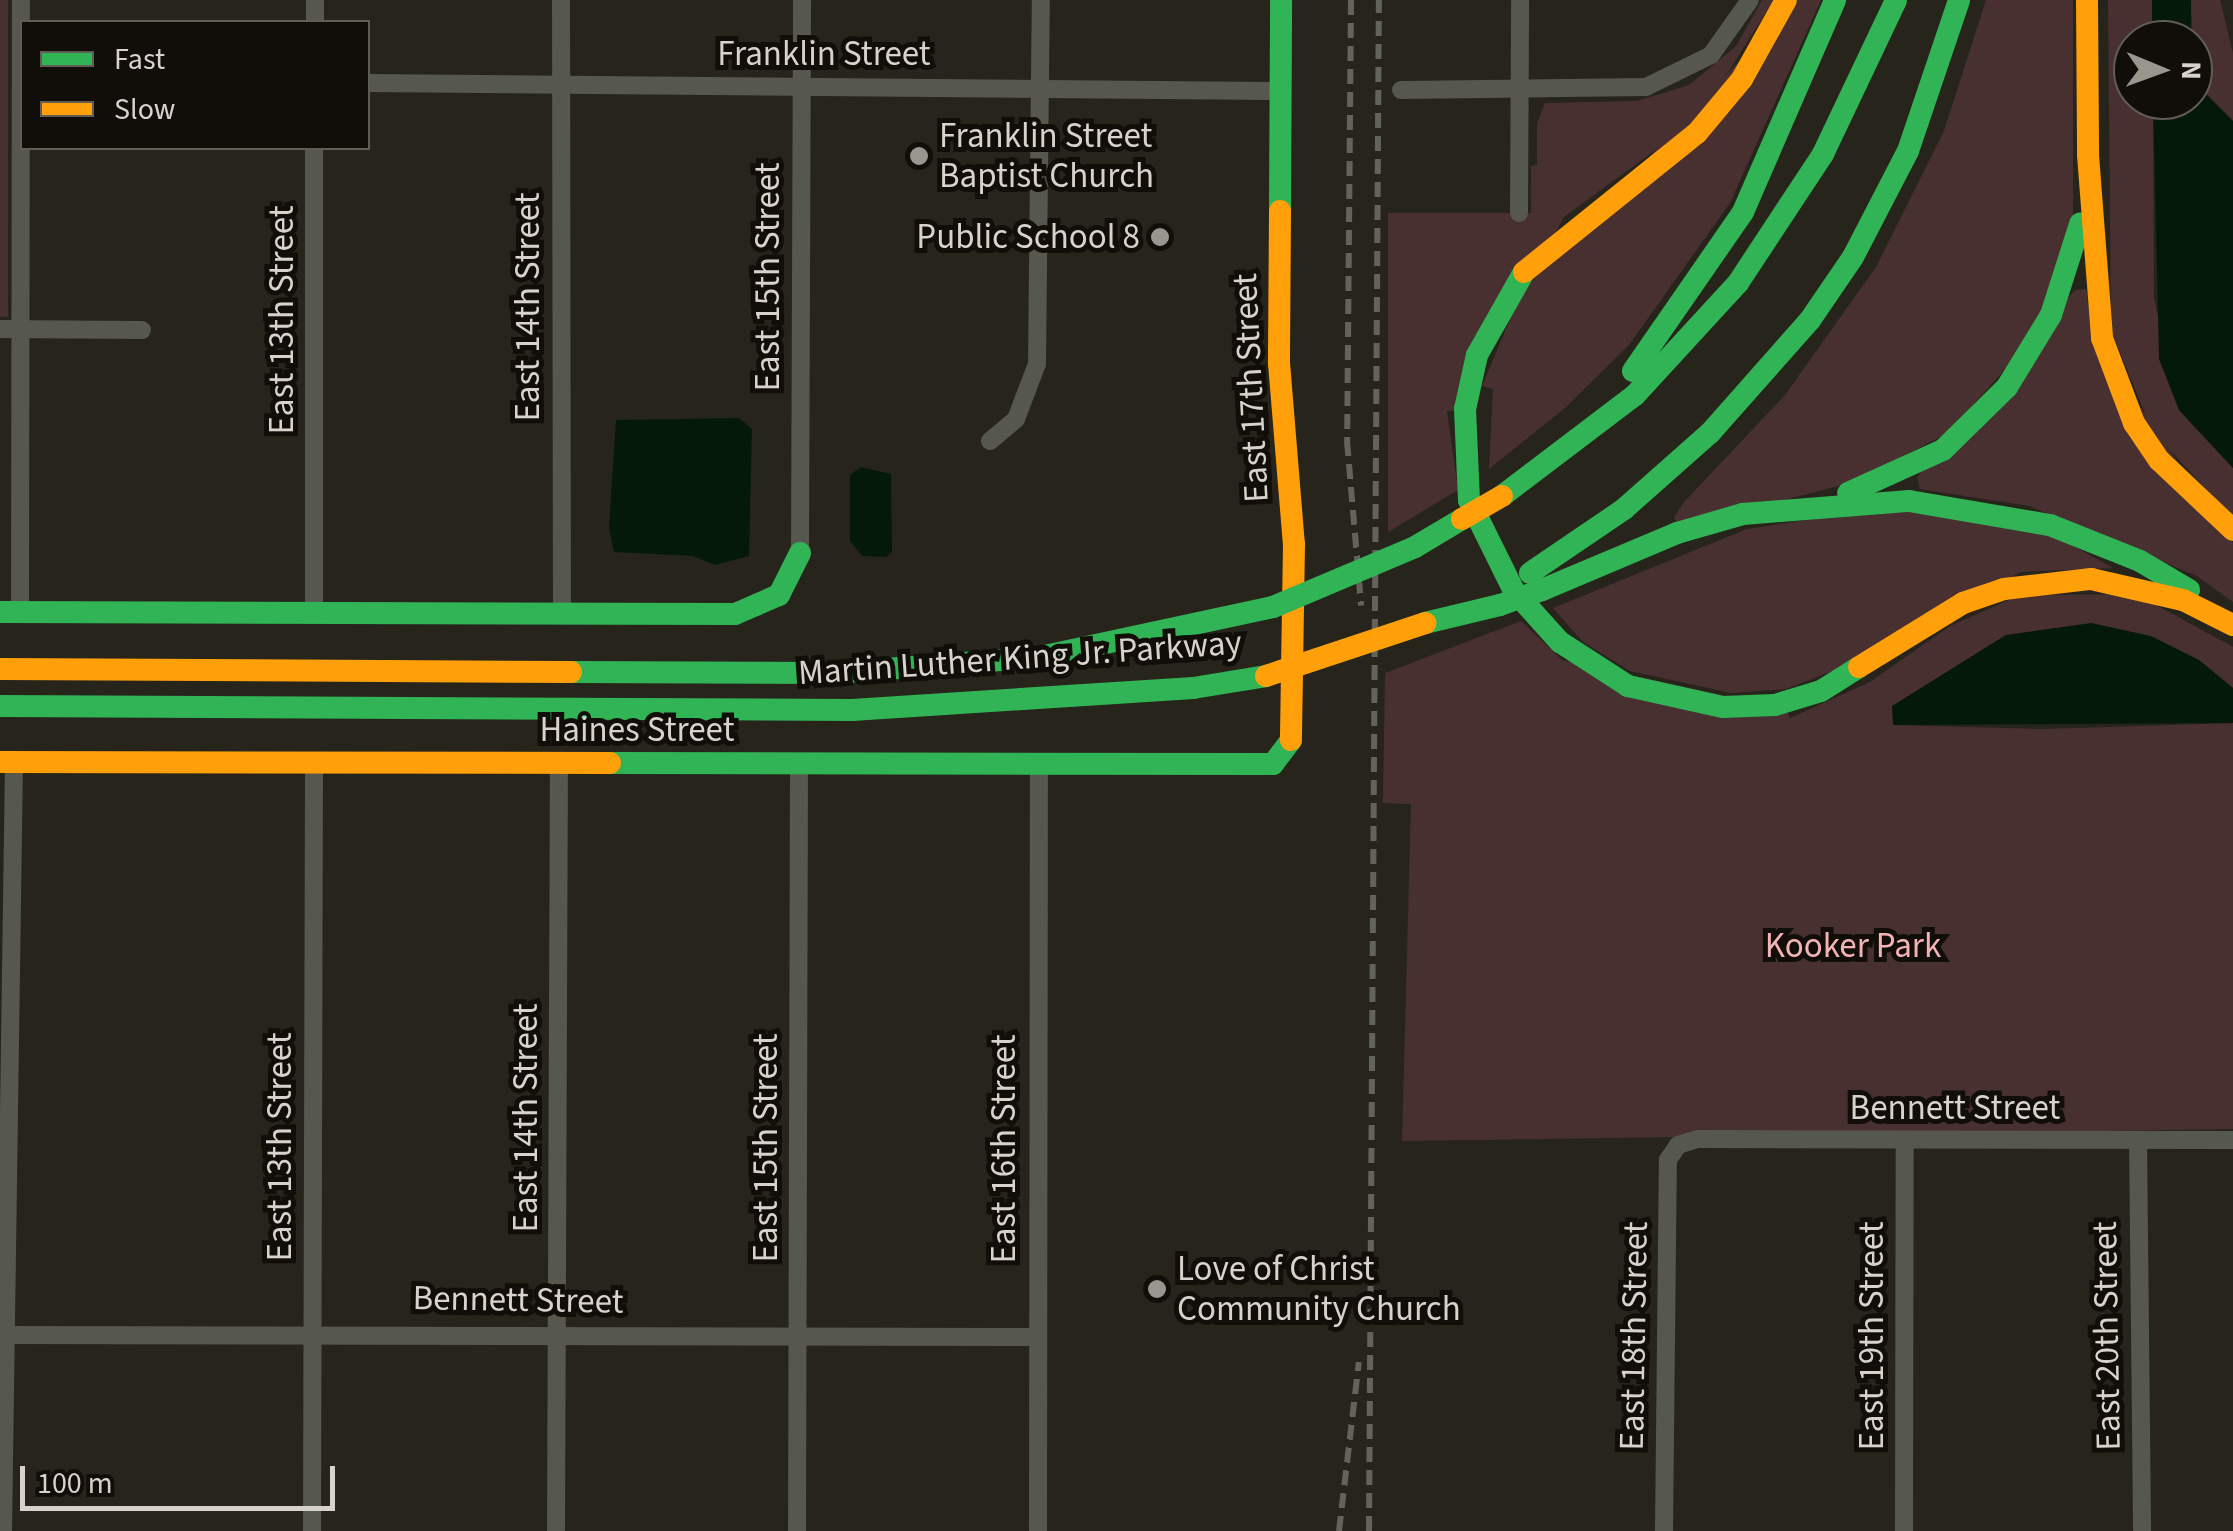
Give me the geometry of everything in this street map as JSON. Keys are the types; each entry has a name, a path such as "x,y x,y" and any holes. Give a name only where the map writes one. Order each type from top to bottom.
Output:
{"main road":[{"name":"East 17th Street","path":"1274,764 1289,749 1293,731 1294,544 1279,363 1281,0"},
{"path":"1786,0 1742,79 1697,133 1538,256 1504,298 1476,355 1464,409 1469,500 1514,592 1560,642 1628,686 1722,708 1775,705 1821,691 1962,603 2004,588 2091,579 2183,600 2230,623"},
{"path":"1505,494 1603,407 1704,276 1767,162 1836,0"},
{"name":"Martin Luther King Jr. Parkway","path":"0,669 834,672 1040,658 1273,607 1415,547 1505,494 1635,396 1738,283 1823,154 1896,0"},
{"path":"1536,582 1710,433 1831,292 1908,151 1960,0"},
{"path":"2087,0 2094,287 2115,381 2159,460 2233,530"},
{"path":"1536,582 1677,533 1807,505 1908,472 1943,450 2008,387 2031,356 2068,272 2088,155"},
{"path":"1807,505 1925,503 2050,525 2140,561 2230,623"},
{"path":"10,612 751,612 789,583 800,553"},
{"name":"Martin Luther King Jr. Parkway","path":"0,706 852,710 1192,688 1266,676 1425,624 1536,582"},
{"name":"Haines Street","path":"7,762 1274,764"}],"street":[{"name":"East 14th Street","path":"561,0 562,614"},
{"name":"East 15th Street","path":"800,553 802,0"},
{"path":"990,441 1016,419 1037,364 1041,0"},
{"path":"1519,213 1520,0"},
{"path":"1401,90 1631,89 1674,78 1722,44 1750,0"},
{"name":"Franklin Street","path":"370,83 1281,91"},
{"path":"10,612 10,328 20,124"},
{"name":"East 13th Street","path":"314,150 314,614"},
{"path":"10,328 142,330"},
{"path":"3,1531 7,762"},
{"name":"East 13th Street","path":"312,1531 314,762"},
{"name":"East 14th Street","path":"556,1531 559,765"},
{"name":"East 15th Street","path":"797,1531 799,765"},
{"name":"East 16th Street","path":"1038,1531 1039,766"},
{"name":"Bennett Street","path":"1678,1145 1698,1139 2233,1140"},
{"name":"East 20th Street","path":"2138,1140 2142,1531"},
{"name":"East 19th Street","path":"1904,1531 1905,1141"},
{"name":"East 18th Street","path":"1664,1531 1668,1160 1678,1145"},
{"name":"Bennett Street","path":"2,1335 312,1331 1036,1338"}],"green space":[{"path":"0,0 8,0 8,317 0,317"},
{"path":"1762,0 1774,0 1699,118 1564,217 1458,411 1447,411 1458,490 1388,532 1388,213 1531,213 1531,166 1537,165 1537,124 1545,103 1637,101 1689,85 1736,46"},
{"path":"1797,0 1821,0 1730,203 1629,345 1565,408 1489,469 1493,389 1482,386 1521,293"},
{"path":"1986,0 2073,0 2073,217 2031,340 1948,433 1850,483 1678,527 1674,517 1685,501 1785,395 1876,267 1944,131"},
{"path":"2108,0 2152,0 2152,20 2113,20 2113,120 2153,120 2154,298 2179,410 2233,468 2233,518 2152,431 2111,330"},
{"path":"2191,0 2220,0 2233,53 2233,121 2213,101 2213,20 2192,20"},
{"path":"2086,289 2093,338 2233,543 2233,602 2197,576 2029,506 1920,489 1917,477 2075,290"},
{"path":"1887,508 2043,529 2113,568 2020,572 1864,659 1786,689 1731,693 1630,671 1583,642 1553,608 1747,529"},
{"name":"Kooker Park","path":"2136,594 2233,647 2233,688 2199,660 2006,635 1893,706 1893,725 2044,729 2233,723 2233,1129 1402,1141 1411,804 1383,803 1385,673 1521,621 1562,660 1786,709 1790,718 1870,682 1950,626 2020,595"}],"shaded area":[{"path":"2152,0 2191,0 2191,20 2152,20"},
{"path":"2213,101 2233,121 2233,468 2179,410 2159,359 2153,120 2213,120"},
{"path":"739,418 752,429 749,556 715,565 692,556 614,552 609,528 616,420"},
{"path":"861,467 891,474 892,552 886,557 862,556 850,541 850,475"},
{"path":"2091,623 2151,636 2199,660 2233,688 2233,723 1893,725 1892,706 2006,635"}],"railway":[{"path":"1351,0 1347,441 1361,605"},
{"path":"1369,1531 1379,0"},
{"path":"1339,1531 1359,1362"}],"traffic: fast":[{"path":"1280,211 1281,0"},
{"path":"1633,371 1743,212 1835,0"},
{"path":"1502,496 1635,395 1738,283 1823,154 1896,0"},
{"path":"1530,573 1624,509 1710,433 1810,320 1853,257 1908,151 1959,0"},
{"path":"1848,493 1943,450 2007,387 2051,315 2080,224"},
{"path":"1524,272 1477,355 1465,409 1469,500 1514,591 1560,642 1628,686 1723,707 1775,705 1821,691 1859,667"},
{"path":"1542,590 1677,533 1743,514 1909,501 2050,525 2140,561 2189,590"},
{"path":"1415,547 1462,519"},
{"path":"1273,607 1415,547"},
{"path":"0,612 735,614 779,595 800,553"},
{"path":"1500,605 1542,590"},
{"path":"1425,623 1500,605"},
{"path":"571,672 834,673 1040,657 1273,607"},
{"path":"0,706 852,710 1193,688 1266,676"},
{"path":"610,763 1273,764 1291,740"}],"traffic: slow":[{"path":"1524,272 1697,133 1742,79 1786,0"},
{"path":"2087,0 2088,155 2102,338 2134,423 2159,460 2233,530"},
{"path":"1280,211 1279,363 1294,544 1291,740"},
{"path":"1462,519 1502,496"},
{"path":"1859,667 1963,603 2004,589 2091,579 2183,600 2233,625"},
{"path":"1266,676 1425,623"},
{"path":"0,669 571,672"},
{"path":"0,762 610,763"}],"place":[{"name":"Franklin Street Baptist Church","path":"919,156"},
{"name":"Public School 8","path":"1160,237"},
{"name":"Love of Christ Community Church","path":"1157,1289"}]}
